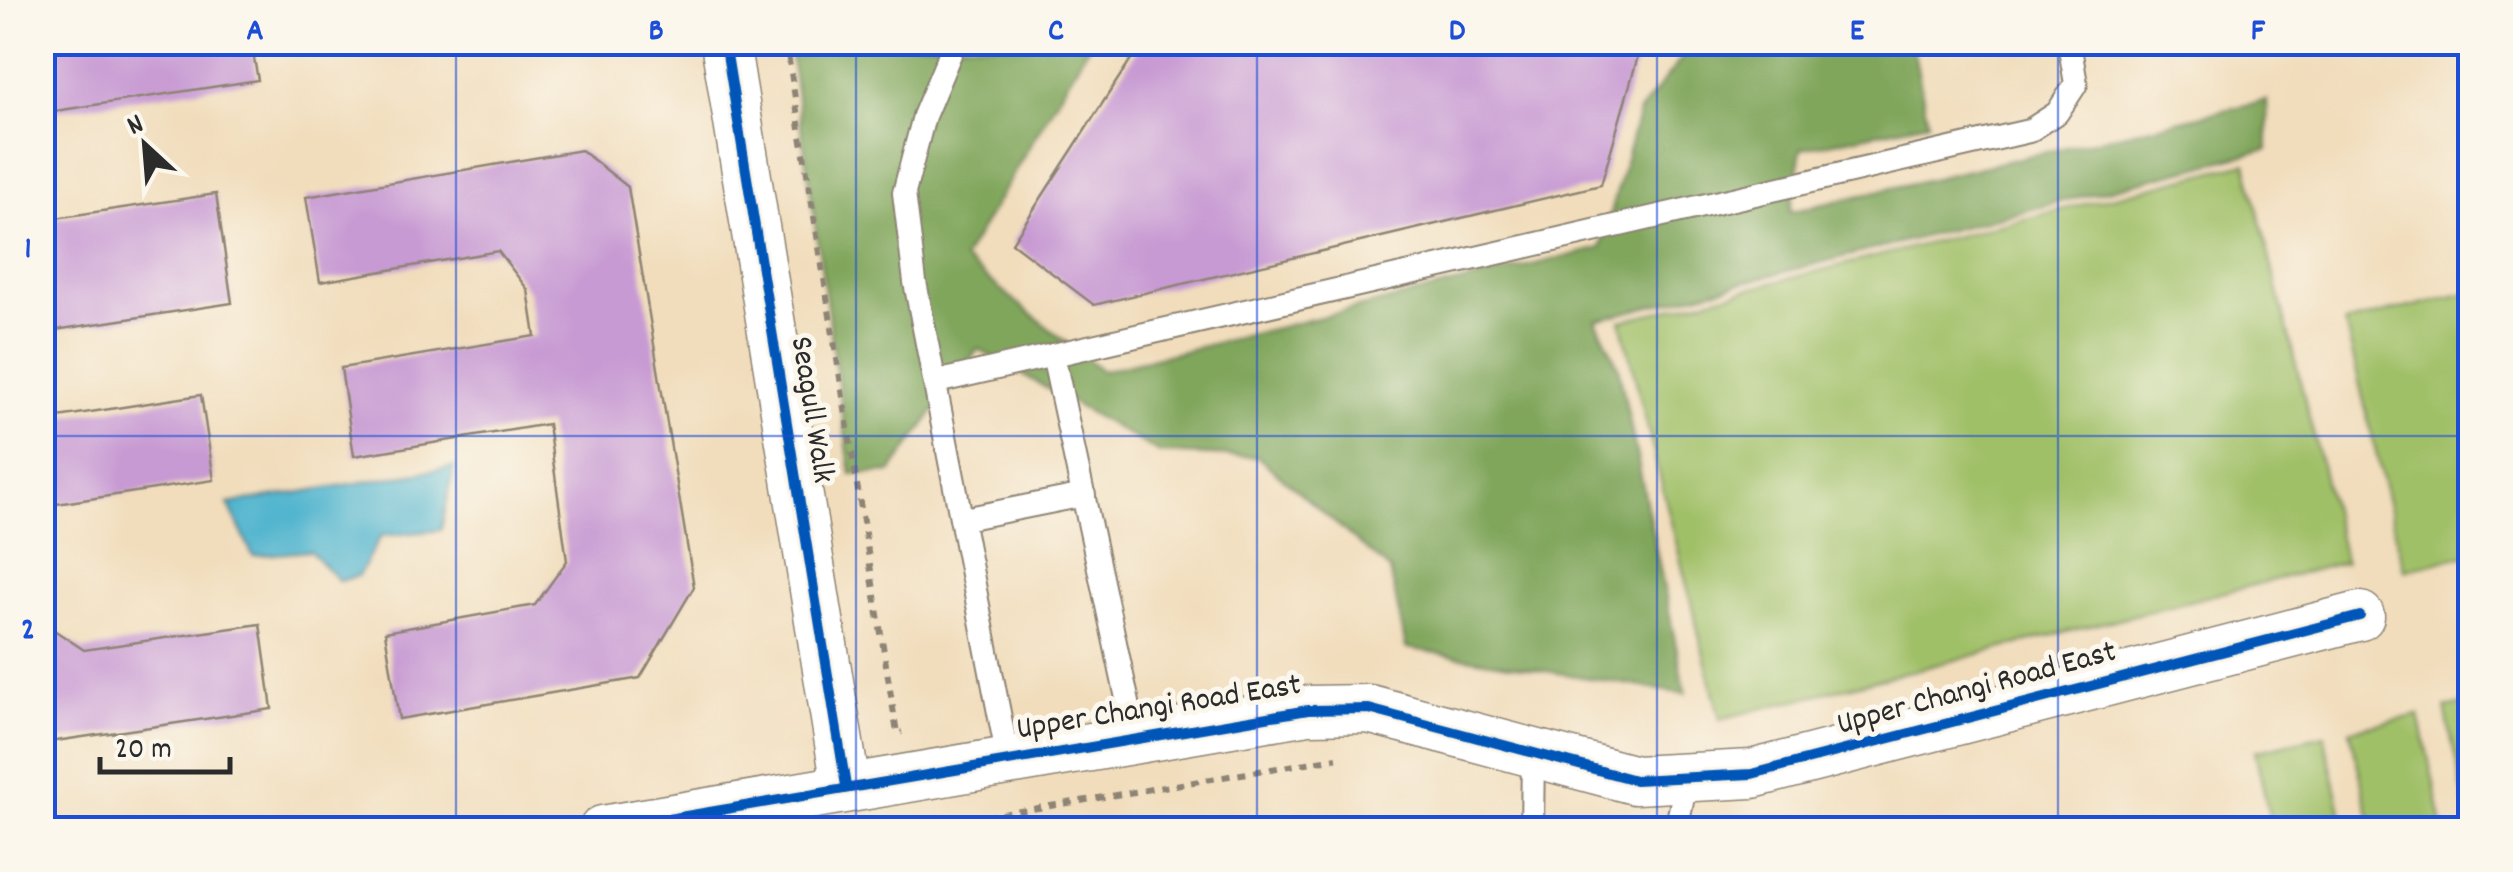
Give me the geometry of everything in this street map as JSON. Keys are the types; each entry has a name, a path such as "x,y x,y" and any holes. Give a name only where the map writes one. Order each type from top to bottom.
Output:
{"street":[{"name":"Seagull Walk","path":"725,42 846,786"},
{"name":"Upper Changi Road East","path":"603,830 1008,758 1308,710 1369,708 1635,780 1752,774 2360,616"}],"lane":[{"path":"955,42 924,116 904,193 1008,758"},
{"path":"936,382 2029,131 2057,113 2076,84 2069,42"},
{"path":"1053,355 1136,740"},
{"path":"964,519 1084,495"},
{"path":"1532,830 1533,753"},
{"path":"1676,830 1687,777"}],"path":[{"path":"786,42 897,732"}],"green space":[{"path":"789,43 1090,43 963,259 1102,371 1601,248 1639,112 1694,43 1912,43 1928,122 1801,149 1790,212 2267,100 2268,149 1596,320 1618,366 1686,694 1406,648 1390,570 1258,457 1160,453 978,349 891,472 851,474"},
{"path":"2246,163 2345,562 1720,719 1621,321"},
{"path":"2470,292 2470,554 2404,570 2345,323"},
{"path":"2470,703 2470,826 2445,708"},
{"path":"2419,715 2444,829 2372,829 2350,730"},
{"path":"2324,735 2345,829 2272,829 2255,751"}],"water":[{"path":"454,467 441,530 381,536 358,576 339,581 310,551 253,556 228,504"}],"building":[{"path":"42,42 251,42 258,80 42,113"},
{"path":"1142,42 1642,42 1601,185 1094,305 1012,243"},
{"path":"581,150 628,187 694,587 640,678 399,719 385,632 535,605 567,561 548,424 354,456 341,368 535,336 528,290 498,251 320,282 306,197"},
{"path":"216,194 232,303 42,332 42,220"},
{"path":"201,395 214,480 56,504 45,419"},
{"path":"42,622 84,650 260,624 272,709 42,743"}],"cycle path":[{"path":"725,42 846,786"},
{"path":"603,830 1308,710 1369,709 1635,780 1752,774 2360,616"}]}
